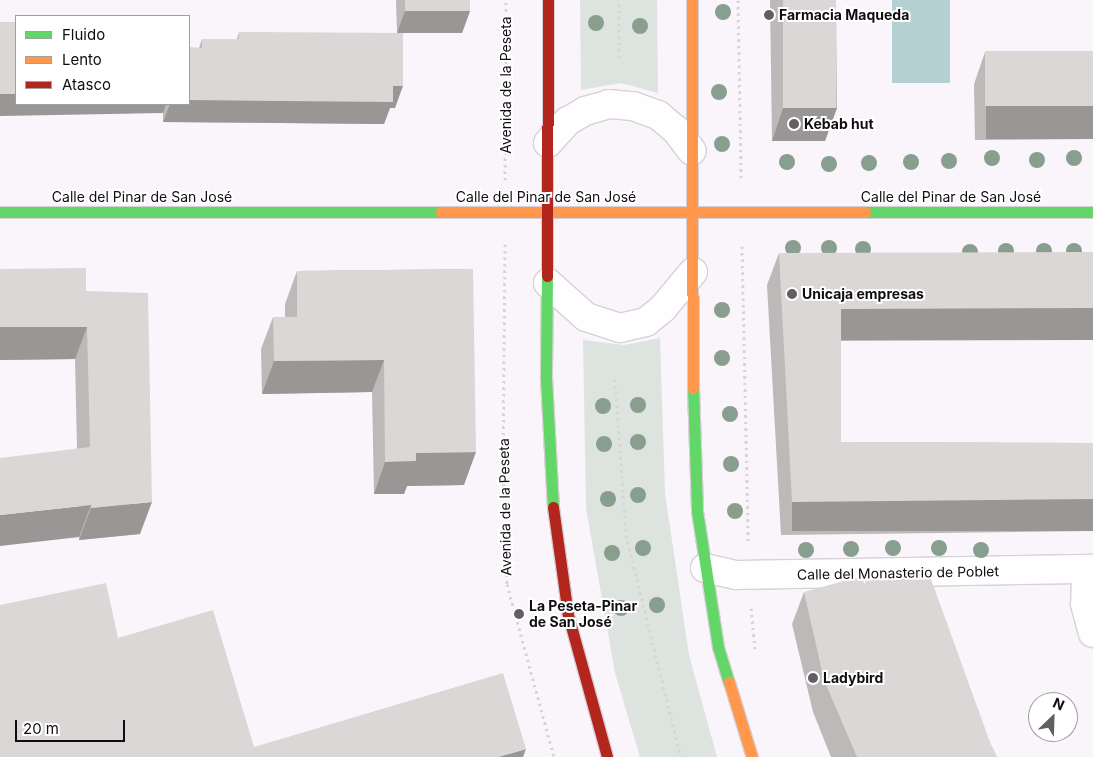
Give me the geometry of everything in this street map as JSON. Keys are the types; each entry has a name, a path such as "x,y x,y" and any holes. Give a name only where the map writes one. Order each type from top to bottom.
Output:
{"street":[{"path":"548,0 549,213 546,378 551,493 568,615 607,757"},
{"path":"692,0 693,272 697,511 718,646 752,757"},
{"path":"548,143 568,121 584,111 609,104 633,106 658,115 676,130 692,152"},
{"name":"Calle del Pinar de San José","path":"0,212 1093,212"},
{"path":"548,283 586,317 620,328 646,322 663,308 693,272"},
{"name":"Calle del Monasterio de Poblet","path":"705,568 736,575 1091,569"},
{"path":"1091,569 1086,578 1085,604 1093,633"}],"path":[{"name":"Avenida de la Peseta","path":"505,169 506,0"},
{"path":"619,0 619,58"},
{"path":"738,0 748,552"},
{"name":"Avenida de la Peseta","path":"505,251 503,464 507,584 554,757"},
{"path":"615,379 626,535 681,757"}],"shaded area":[{"path":"580,0 657,0 658,93 621,83 581,90"},
{"path":"660,338 665,493 689,655 717,757 640,757 615,673 586,508 583,340 624,345"}],"water":[{"path":"892,0 950,0 950,83 892,83"}],"building":[{"path":"405,0 470,0 470,11 405,11"},
{"path":"783,0 836,0 836,108 783,108"},
{"path":"0,22 15,22 15,94 0,94"},
{"path":"239,32 403,33 403,86 393,86 393,102 190,100 190,47 202,48 202,39 239,39"},
{"path":"985,51 1093,51 1093,106 985,106"},
{"path":"1093,252 1093,308 841,309 841,442 1093,443 1093,499 792,502 779,253"},
{"path":"86,268 86,291 148,293 152,502 91,508 91,505 0,515 0,458 90,447 87,327 0,327 0,269"},
{"path":"473,269 476,452 416,453 416,461 385,462 384,360 274,361 273,317 297,317 297,271"},
{"path":"927,568 997,757 857,757 824,680 804,592 847,580"},
{"path":"106,583 118,638 213,610 254,747 503,673 526,749 498,757 0,757 0,605"}],"traffic: fast":[{"path":"0,212 441,212"},
{"path":"865,212 1093,212"},
{"path":"547,276 546,378 553,507"},
{"path":"693,388 697,511 718,647 729,682"}],"traffic: slow":[{"path":"692,0 693,388"},
{"path":"441,212 865,212"},
{"path":"729,682 752,757"}],"traffic: jam":[{"path":"547,276 548,0"},
{"path":"553,507 568,615 607,757"}],"place":[{"name":"Farmacia Maqueda","path":"769,15"},
{"name":"Kebab hut","path":"794,124"},
{"name":"Unicaja empresas","path":"792,294"},
{"name":"La Peseta-Pinar de San José","path":"519,614"},
{"name":"Ladybird","path":"813,678"}]}
